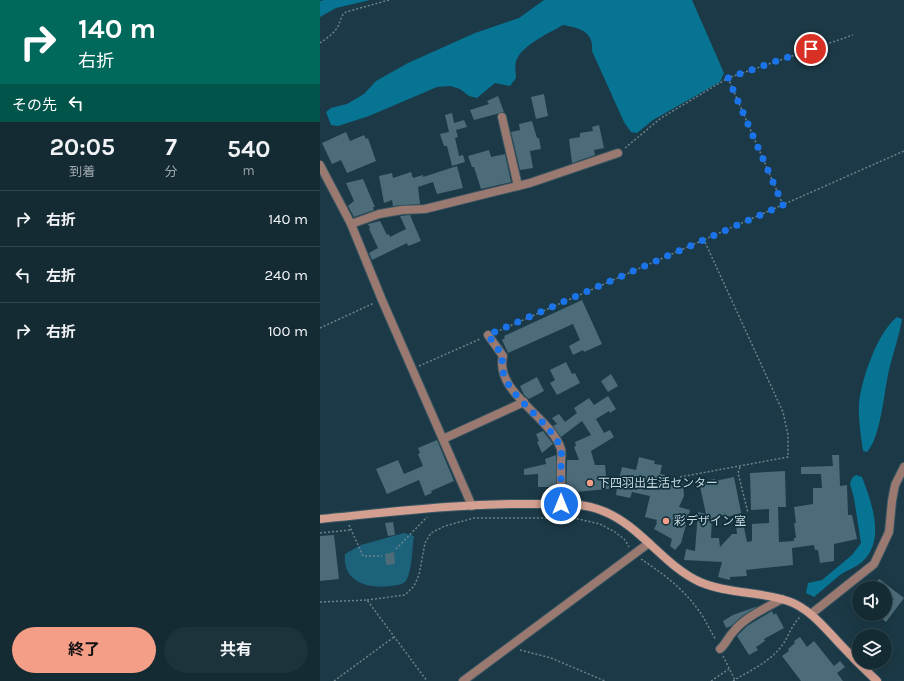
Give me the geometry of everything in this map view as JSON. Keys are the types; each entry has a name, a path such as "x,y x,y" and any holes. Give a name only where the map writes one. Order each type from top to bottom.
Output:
{"street":[{"path":"502,116 518,186"},
{"path":"351,224 379,214 402,210 425,209 518,186 618,153"},
{"path":"320,165 351,224 382,300 472,506"},
{"path":"488,335 503,356 501,364 503,376 555,437 562,450 561,504"},
{"path":"442,439 524,402"},
{"path":"809,613 874,564 889,532 895,486 904,468"},
{"path":"320,519 435,508 518,504 580,504 602,510 623,520 679,570 701,582 719,588 766,595 789,601 809,613 877,681"},
{"path":"463,681 649,543"},
{"path":"720,649 726,644 734,630 782,599"}],"path":[{"path":"320,43 334,32 338,26 341,15 346,12 389,0"},
{"path":"618,153 661,118 728,78 853,35"},
{"path":"728,78 783,205"},
{"path":"412,369 904,151"},
{"path":"680,477 788,457 788,435 783,412 704,240"},
{"path":"320,328 382,300"},
{"path":"740,466 738,472 748,514"},
{"path":"396,549 435,508"},
{"path":"345,517 363,556 382,556"},
{"path":"320,602 367,600 405,596 414,586 419,575 425,543 432,534 445,526 474,518 574,518 600,524 615,532 625,540 634,554 659,571 681,590 699,611 720,649 734,680 772,657 782,647 795,622 809,613"},
{"path":"320,533 351,529"},
{"path":"367,600 427,681"},
{"path":"334,681 394,637"},
{"path":"508,648 551,658 605,681"},
{"path":"711,681 729,669"}],"shaded area":[{"path":"370,0 336,8 320,17 320,1"},
{"path":"544,0 692,0 724,73 720,82 653,120 637,133 631,132 624,122 592,51 591,39 580,29 563,25 530,44 520,54 515,68 516,78 510,86 495,83 477,98 469,96 460,89 450,86 437,87 369,116 338,126 331,125 326,112 331,108 347,104 364,94 376,81 408,63 475,33 519,18"},
{"path":"897,317 902,319 889,370 879,425 872,445 867,452 863,451 860,427 859,403 863,381 877,345 890,324"},
{"path":"856,475 862,477 872,508 875,531 874,542 870,552 863,561 840,575 814,597 806,593 808,583 822,580 852,555 861,543 854,498 850,484 852,478"},
{"path":"404,533 414,536 409,575 404,582 382,587 366,585 358,582 352,577 345,564 345,554 361,545"}],"building":[{"path":"544,94 548,116 536,119 531,97"},
{"path":"498,96 504,112 474,120 470,110 489,104 487,101"},
{"path":"452,113 454,123 464,120 467,127 456,130 458,137 455,138 459,156 463,155 465,162 452,166 447,146 444,146 440,134 449,132 445,115"},
{"path":"532,121 537,138 539,138 541,149 530,151 533,168 520,170 511,132 520,130 519,124"},
{"path":"599,125 604,148 594,150 595,155 572,163 569,139 580,137 580,133 593,131 592,127"},
{"path":"346,132 350,141 364,135 366,139 368,138 376,161 347,173 341,160 332,164 322,143"},
{"path":"489,150 491,157 505,154 511,182 481,189 474,167 472,167 468,156"},
{"path":"457,166 463,188 437,194 433,182 418,187 420,204 393,206 392,200 384,203 379,176 392,173 393,178 411,172 413,178 423,175 423,177"},
{"path":"363,179 375,207 373,207 374,210 354,217 348,206 354,201 346,183"},
{"path":"410,215 421,241 408,246 407,243 372,260 369,253 378,248 368,224 380,221 387,235 389,234 390,237 406,229 400,216"},
{"path":"582,300 602,344 573,355 569,346 580,340 573,324 508,353 502,340 505,338 504,336"},
{"path":"566,362 572,374 575,373 580,383 557,395 550,383 555,380 550,370"},
{"path":"611,374 618,386 608,392 601,381"},
{"path":"537,377 544,391 529,399 524,395 520,386"},
{"path":"608,396 616,409 610,413 609,411 596,419 604,433 610,430 614,437 591,451 595,465 605,465 606,477 619,480 622,467 636,470 639,457 655,461 654,464 662,465 660,474 665,475 664,479 667,480 665,486 683,484 684,496 679,507 690,510 681,543 675,550 670,546 672,539 654,529 657,520 645,517 650,496 632,492 630,498 616,495 617,488 566,493 567,460 579,460 574,447 576,446 575,442 591,435 582,421 561,437 553,426 557,424 552,418 559,414 565,422 577,413 574,408 589,398 594,405"},
{"path":"543,431 553,444 542,453 537,442 539,441 536,434"},
{"path":"437,440 454,481 431,491 432,493 425,496 419,480 387,494 376,469 398,460 404,474 423,466 418,454 420,453 418,448"},
{"path":"556,455 556,487 538,487 538,474 524,475 524,469 546,464 545,459"},
{"path":"832,455 839,455 840,486 847,485 848,515 852,515 857,539 834,544 834,561 820,563 818,550 815,550 814,545 792,548 793,565 746,570 747,576 730,577 730,580 718,577 722,562 684,560 686,549 695,551 698,512 706,514 699,482 715,479 715,481 734,477 747,542 752,541 752,524 769,523 769,509 751,510 750,473 785,471 786,507 778,507 779,542 794,541 794,538 796,538 794,523 796,523 794,507 813,504 813,488 822,488 821,474 801,474 801,467 833,466","holes":["725,515 725,517 735,515 737,534 732,534 720,547 719,538 711,538 712,518"]},
{"path":"393,522 395,535 388,536 385,523"},
{"path":"334,535 339,579 320,581 320,536"},
{"path":"394,552 395,564 386,565 385,554"},
{"path":"892,589 904,598 892,614 892,602 894,599 892,597"},
{"path":"758,606 726,628 723,621 733,615"},
{"path":"772,611 774,615 776,613 784,628 764,639 765,641 756,647 758,650 749,655 737,636 747,626"},
{"path":"800,637 807,647 814,641 834,666 840,661 845,667 837,673 843,681 801,681 782,656 789,651 788,649 795,643 794,641"}],"place":[{"name":"下四羽出生活センター","path":"590,483"},
{"name":"彩デザイン室","path":"666,521"}],"route":[{"path":"561,504 562,450 555,437 514,391 503,376 501,364 503,356 488,335 783,205 728,78 811,49"}]}
